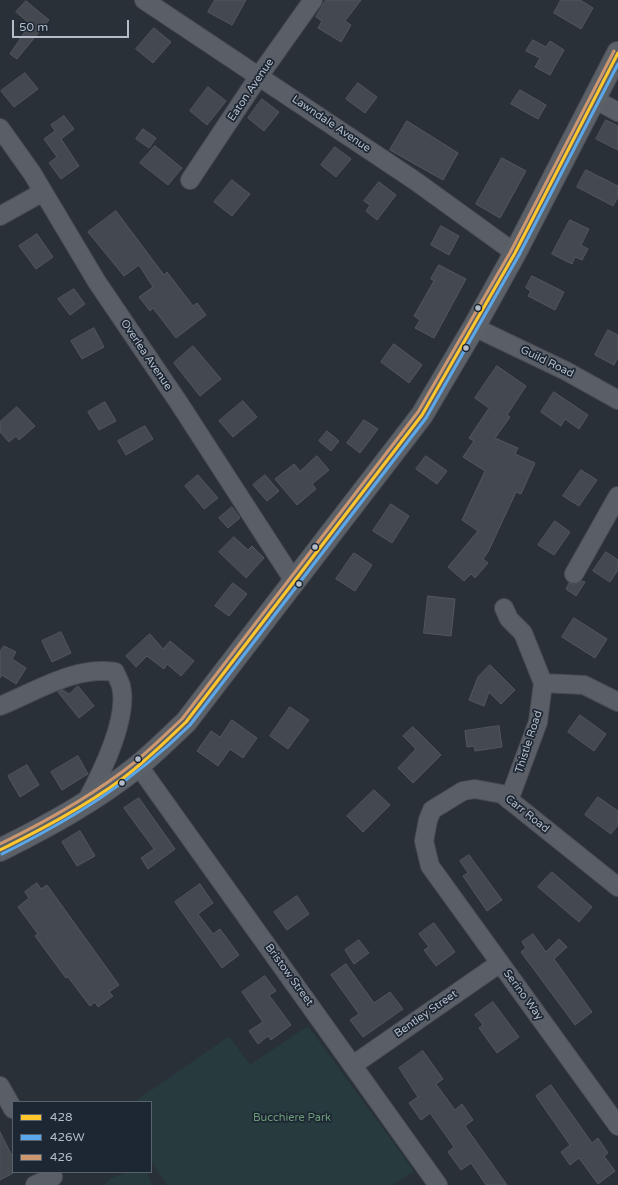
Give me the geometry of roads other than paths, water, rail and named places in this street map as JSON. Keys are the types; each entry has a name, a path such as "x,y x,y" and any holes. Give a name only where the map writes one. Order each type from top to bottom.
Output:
{"main road":[{"path":"0,850 41,830 86,802 138,765 186,722 422,415 474,327 515,253 618,53"}],"street":[{"name":"Eaton Avenue","path":"190,180 259,76 313,0"},
{"name":"Lawndale Avenue","path":"150,2 414,180 515,253"},
{"path":"594,99 618,112"},
{"name":"Overlea Avenue","path":"0,128 43,192 97,282 179,403 294,581"},
{"path":"0,216 43,192"},
{"name":"Guild Road","path":"474,327 566,371 618,400"},
{"path":"574,574 612,521 618,496"},
{"name":"Thistle Road","path":"504,608 509,619 523,632 543,683 538,722 509,800"},
{"path":"0,706 69,676 98,670 115,672 121,686 121,714 102,772 86,802"},
{"path":"543,683 584,685 618,702"},
{"name":"Bristow Street","path":"138,765 438,1185"},
{"name":"Carr Road","path":"430,864 424,841 428,820 432,810 468,789 475,789 502,794 618,887"},
{"name":"Serino Way","path":"430,864 618,1126"},
{"name":"Bentley Street","path":"353,1064 500,963"},
{"path":"0,1086 12,1107"},
{"path":"35,1185 51,1174"}],"park label":[{"name":"Bucchiere Park","path":"292,1118"}]}
